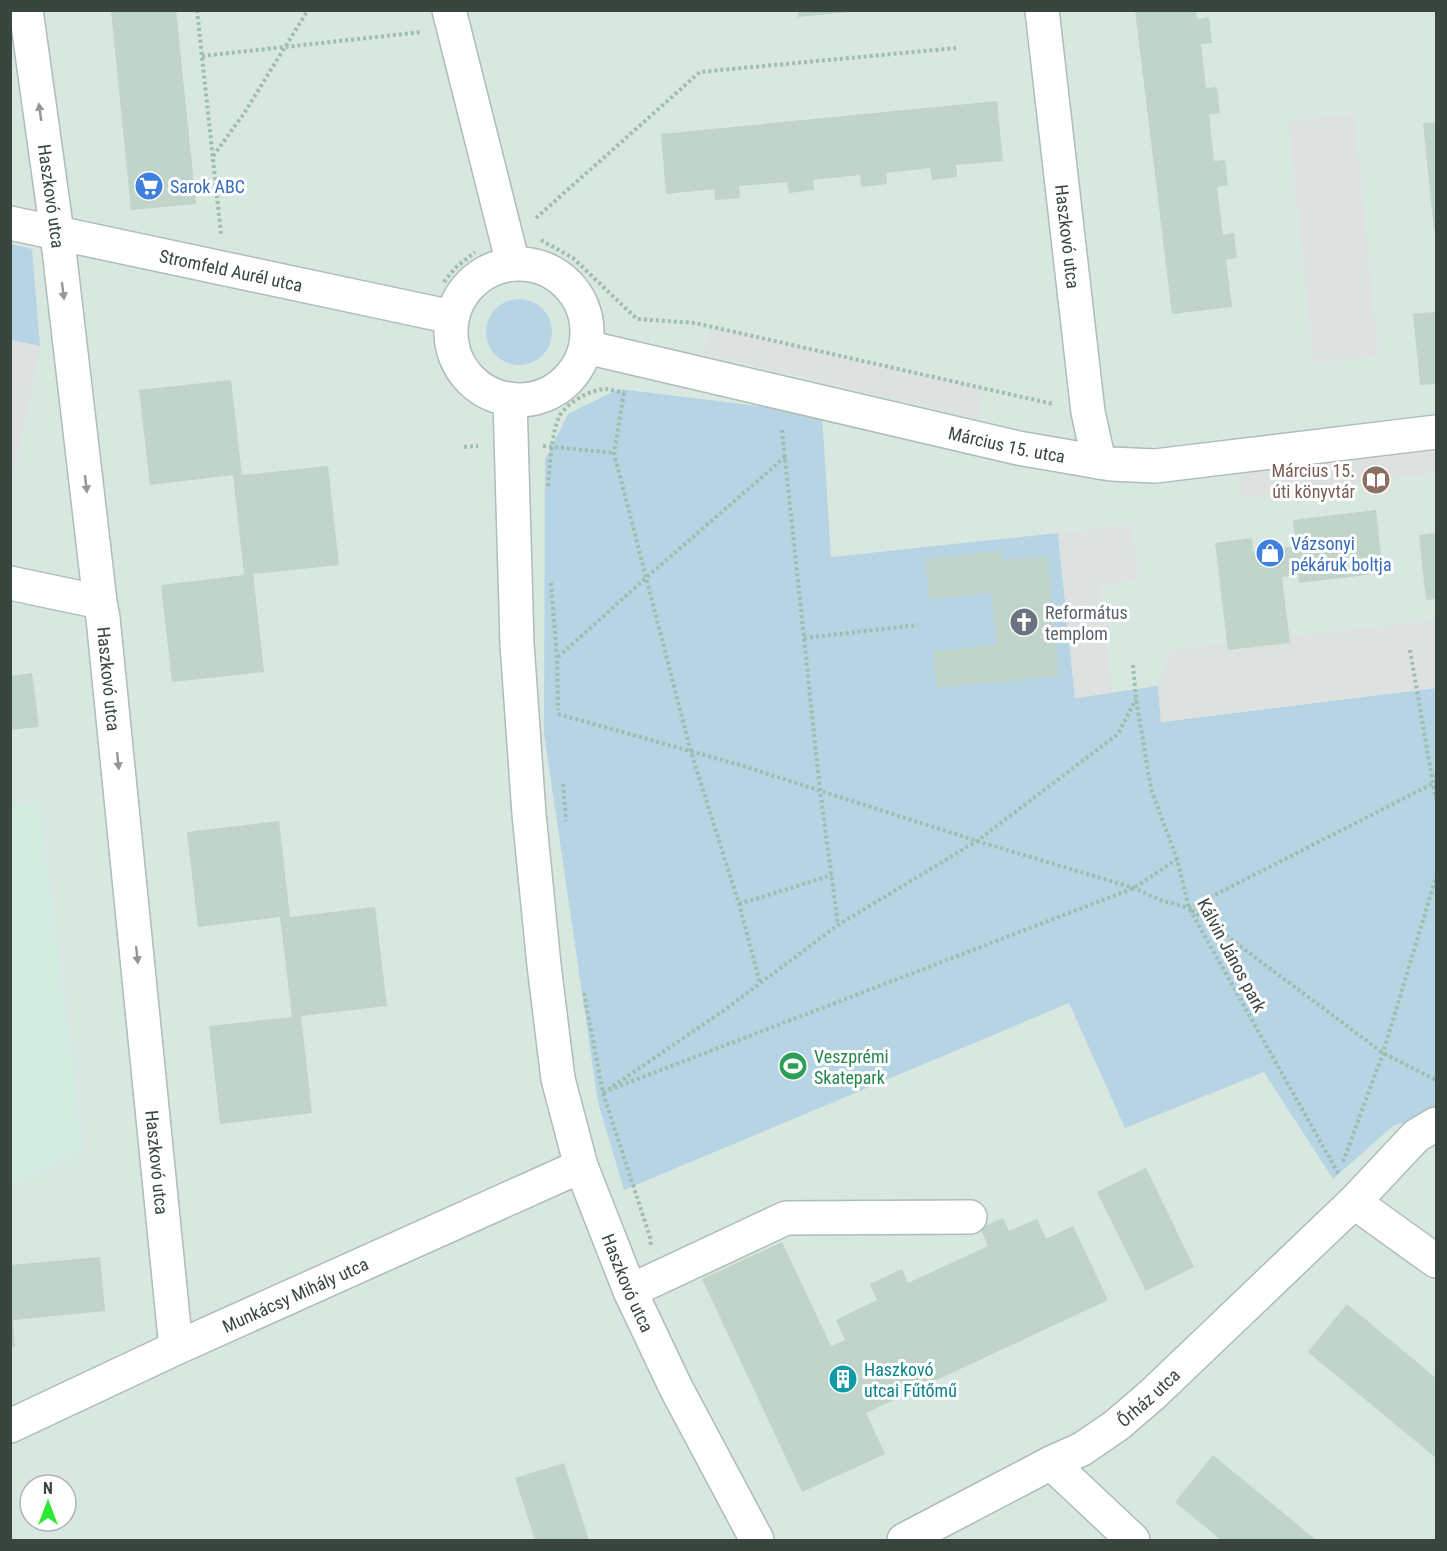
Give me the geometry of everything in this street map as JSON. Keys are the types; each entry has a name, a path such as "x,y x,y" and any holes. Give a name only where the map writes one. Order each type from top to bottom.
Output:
{"street":[{"name":"Haszkovó utca","path":"26,10 57,232 103,618 176,1348"},
{"name":"Haszkovó utca","path":"1042,10 1088,412 1098,462"},
{"path":"440,20 513,264"},
{"name":"Stromfeld Aurél utca","path":"10,223 452,317"},
{"path":"513,264 542,268 562,278 577,296 587,325 586,347 577,367 563,384 548,394 530,399 510,399 486,392 472,381 460,367 450,331 452,317 460,297 476,279 494,268 513,264"},
{"name":"Március 15. utca","path":"586,347 1018,448 1111,464 1155,465 1437,432"},
{"name":"Haszkovó utca","path":"510,399 517,644 528,814 558,1079 581,1166 642,1285 676,1388 757,1540"},
{"path":"10,584 100,602"},
{"name":"Őrház utca","path":"904,1540 1082,1449 1117,1425 1153,1394 1346,1188 1416,1136 1437,1124"},
{"name":"Munkácsy Mihály utca","path":"10,1426 176,1348 581,1166"},
{"path":"1346,1188 1437,1262"},
{"path":"642,1285 786,1218 970,1217"},
{"path":"1051,1463 1133,1540"}],"path":[{"path":"197,10 218,214"},
{"path":"212,157 243,116 308,10"},
{"path":"202,56 286,46 440,20"},
{"path":"531,223 700,72 956,48"},
{"path":"536,237 573,258 637,319 695,323 1088,412"},
{"path":"440,287 455,268 476,252"},
{"path":"548,488 552,446 560,416 572,403 590,393 605,389 636,396"},
{"path":"624,393 614,453 691,752 739,904 760,983"},
{"path":"782,430 820,790 838,925"},
{"path":"557,658 646,577 786,456"},
{"path":"551,579 557,658 558,714 820,790 977,841 1134,888 1160,900 1189,908 1383,1053 1437,1080"},
{"path":"804,638 918,625"},
{"path":"1410,650 1437,799"},
{"name":"Kálvin János park","path":"1133,665 1136,699 1151,789 1177,859 1189,908 1346,1188"},
{"path":"603,1093 723,1011 838,925 977,841 1118,734 1136,699"},
{"path":"562,774 566,822"},
{"path":"1189,908 1435,783"},
{"path":"603,1093 1134,888 1177,859"},
{"path":"739,904 832,875"},
{"path":"1346,1188 1383,1053 1437,877"},
{"path":"583,988 603,1093 650,1237 642,1285"}],"shaded area":[{"path":"11,11 1436,11 1436,1540 11,1540"},
{"path":"1354,114 1378,356 1314,363 1289,121"},
{"path":"11,244 32,249 40,346 11,340"},
{"path":"519,299 532,302 542,309 549,319 552,332 549,345 542,355 532,362 519,365 506,362 496,355 489,345 486,332 489,319 496,309 506,302"},
{"path":"710,327 984,388 977,419 704,353"},
{"path":"10,340 40,346 11,486"},
{"path":"619,389 822,414 831,557 1058,533 1075,698 1158,686 1161,722 1436,688 1436,1112 1393,1126 1333,1179 1264,1072 1125,1128 1069,1003 624,1190 598,1102 544,733 545,460 568,414"},
{"path":"1436,432 1436,473 1242,497 1238,456"},
{"path":"1131,526 1139,579 1099,586 1112,693 1075,698 1058,533"},
{"path":"1436,620 1436,688 1161,722 1158,686 1172,650"},
{"path":"39,800 84,1148 11,1187 11,804"}],"building":[{"path":"111,10 176,10 196,204 131,210"},
{"path":"798,10 849,10 849,12 798,17"},
{"path":"1135,10 1196,10 1197,19 1209,17 1212,43 1201,44 1206,88 1217,87 1220,113 1209,114 1214,161 1225,160 1228,185 1217,187 1223,235 1234,233 1237,258 1226,260 1232,307 1172,314"},
{"path":"997,101 1003,161 956,165 957,177 932,180 930,168 886,173 887,184 861,187 860,175 813,180 814,190 789,193 787,182 739,186 740,198 715,200 714,189 666,194 661,134"},
{"path":"1436,122 1436,230 1434,230 1423,123"},
{"path":"1436,312 1436,384 1420,385 1413,314"},
{"path":"231,380 242,475 328,466 339,565 253,574 264,672 172,682 161,585 244,575 233,475 150,485 139,390"},
{"path":"1376,510 1383,573 1299,583 1298,575 1282,577 1290,643 1228,650 1215,543 1252,538 1253,551 1296,546 1293,520"},
{"path":"1436,533 1436,599 1426,600 1419,535"},
{"name":"Református templom","path":"1001,551 1002,560 1047,556 1059,676 937,688 933,651 997,645 991,593 930,599 925,559"},
{"path":"32,673 39,727 10,730 10,676"},
{"path":"279,821 290,917 375,907 387,1006 301,1016 312,1113 220,1124 209,1026 292,1017 280,917 198,927 187,832"},
{"path":"1146,1168 1194,1267 1146,1291 1097,1192"},
{"name":"Haszkovó utcai Fűtőmű","path":"1003,1218 1009,1231 1037,1219 1046,1239 1073,1226 1108,1300 866,1413 885,1454 802,1492 702,1279 782,1242 831,1346 845,1340 836,1320 877,1300 870,1284 902,1269 908,1283 988,1246 980,1228"},
{"path":"100,1257 105,1311 13,1320 15,1347 10,1347 10,1265"},
{"path":"1347,1304 1436,1378 1436,1458 1308,1352"},
{"path":"1213,1455 1316,1540 1221,1540 1175,1502"},
{"path":"564,1463 589,1540 535,1540 515,1478"}],"place":[{"name":"Sarok ABC","path":"149,186"},
{"name":"Március 15. úti könyvtár","path":"1376,480"},
{"name":"Vázsonyi pékáruk boltja","path":"1270,553"},
{"name":"Református templom","path":"1024,622"},
{"name":"Veszprémi Skatepark","path":"793,1066"},
{"name":"Haszkovó utcai Fűtőmű","path":"843,1379"}]}
